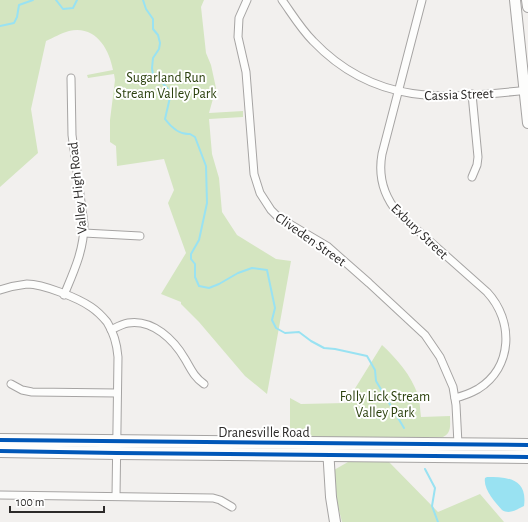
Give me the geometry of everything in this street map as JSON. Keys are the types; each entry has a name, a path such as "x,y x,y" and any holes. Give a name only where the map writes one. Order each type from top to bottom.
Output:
{"main road":[{"path":"515,0 526,90 528,123"},
{"path":"527,0 528,7"},
{"name":"Dranesville Road","path":"0,440 117,448"},
{"name":"Dranesville Road","path":"328,449 458,444 528,445"},
{"name":"Dranesville Road","path":"0,451 117,448 328,449 528,456"},
{"path":"328,449 331,498 335,522"}],"street":[{"name":"Cliveden Street","path":"247,0 240,18 238,38 246,72 254,174 264,202 278,217 327,246 381,293 425,335 447,370 455,398 458,444"},
{"name":"Cassia Street","path":"282,0 313,41 338,63 367,80 398,92 430,96 526,90"},
{"name":"Exbury Street","path":"422,0 381,162 381,181 387,198 398,213 492,298 501,312 506,329 503,355 498,369 492,377 479,388 455,398"},
{"name":"Valley High Road","path":"64,295 79,260 84,233 72,135 71,78"},
{"path":"472,94 478,157 478,165 472,177"},
{"path":"84,233 140,236"},
{"path":"0,290 27,284 42,287 92,308 100,314 111,330 115,339 118,357 116,496"},
{"path":"111,330 126,323 133,322 158,329 174,343 186,360 193,374 204,384"},
{"path":"11,384 22,390 32,392 117,393"},
{"path":"0,495 213,498 232,507"}],"green space":[{"name":"Sugarland Run Stream Valley Park","path":"0,0 204,0 201,7 206,53 211,65 216,88 209,113 243,111 243,117 209,119 212,154 219,178 222,212 237,235 276,259 291,261 267,394 245,376 199,322 181,304 181,302 161,294 186,253 168,203 174,190 164,159 117,166 116,146 110,142 110,120 115,80 114,74 88,78 87,75 113,70 104,46 93,35 86,31 69,31 46,41 31,109 38,153 0,187"},
{"name":"Folly Lick Stream Valley Park","path":"382,345 398,362 412,381 420,403 421,417 450,416 450,428 448,433 443,437 382,437 384,444 290,444 290,398 301,404 346,403"},
{"name":"Folly Lick Stream Valley Park","path":"348,462 389,462 438,512 480,494 504,522 342,522 337,502 334,470"}],"water":[{"path":"501,477 519,484 524,496 524,506 511,512 502,510 486,487 485,478"}],"waterway":[{"path":"0,26 14,23 17,17 19,5 33,0"},
{"path":"56,0 63,9 73,8 77,0"},
{"path":"143,0 146,9 153,19 153,29 158,35 160,43 159,49 153,58 153,75 161,81 171,93 165,119 176,130 195,137 206,166 207,203 199,240 191,254 191,259 195,264 195,277 199,286 209,288 238,273 252,268 267,270 275,308 272,320 276,328 285,333 299,332 324,348 367,356 375,370 376,381 404,428"},
{"path":"425,469 435,488 432,506 438,522"}],"cycle path":[{"path":"0,440 528,445"},
{"path":"0,451 528,457"}]}
